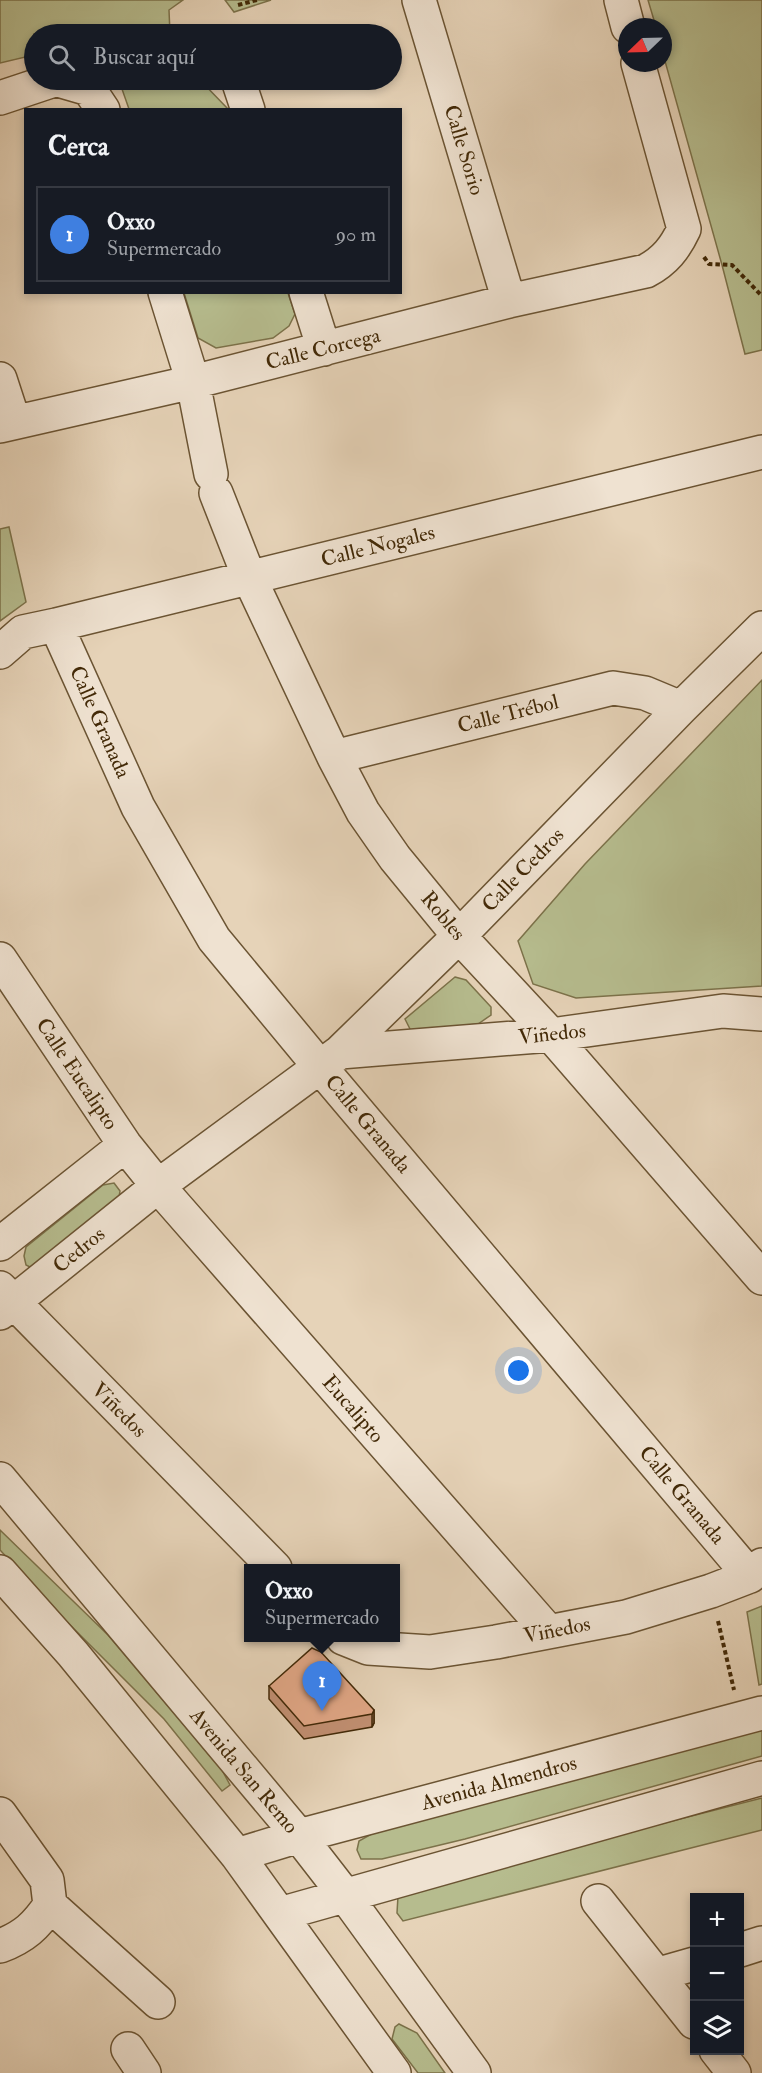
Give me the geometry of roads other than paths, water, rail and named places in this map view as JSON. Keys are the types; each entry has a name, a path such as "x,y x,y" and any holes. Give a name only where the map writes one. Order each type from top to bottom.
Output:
{"street":[{"name":"Calle Sorio","path":"419,0 509,301"},
{"path":"621,0 626,18"},
{"name":"Calle Corcega","path":"7,424 193,382 509,301 646,271 661,263 676,246 684,229 640,72"},
{"path":"0,98 25,90"},
{"path":"90,90 102,108"},
{"path":"241,90 247,108"},
{"name":"Robles","path":"166,294 193,382 214,483 249,577 334,757 363,812 395,858 459,936 551,1035 762,1278"},
{"path":"307,294 324,349"},
{"path":"0,379 7,424"},
{"name":"Calle Nogales","path":"0,652 22,632 56,626 762,452"},
{"name":"Calle Granada","path":"56,626 138,807 214,939 330,1060 756,1570"},
{"name":"Calle Cedros","path":"158,1186 330,1060 459,936 762,628"},
{"name":"Calle Trébol","path":"334,757 614,688 645,693 681,708"},
{"name":"Calle Eucalipto","path":"0,959 125,1145 158,1186"},
{"name":"Viñedos","path":"330,1060 551,1035 723,1011 762,1014"},
{"path":"0,1244 125,1145"},
{"name":"Cedros","path":"4,1301 158,1186"},
{"name":"Eucalipto","path":"158,1186 548,1631"},
{"name":"Viñedos","path":"4,1301 270,1564"},
{"name":"Avenida San Remo","path":"0,1479 299,1836 474,2073"},
{"name":"Viñedos","path":"353,1642 368,1648 430,1652 496,1642 626,1617 711,1591 756,1570"},
{"path":"0,1572 73,1654 237,1855 394,2073"},
{"name":"Avenida Almendros","path":"237,1855 299,1836 752,1716"},
{"path":"280,1914 344,1894 762,1778"},
{"path":"0,1814 47,1881 50,1905 158,2002"},
{"path":"598,1900 659,1974 690,2017"},
{"path":"0,1946 11,1942 36,1925 50,1905"},
{"path":"744,1949 762,1943"},
{"path":"659,1974 690,1965"},
{"path":"720,2055 734,2073"}],"place":[{"name":"Oxxo","path":"322,1711"}]}
